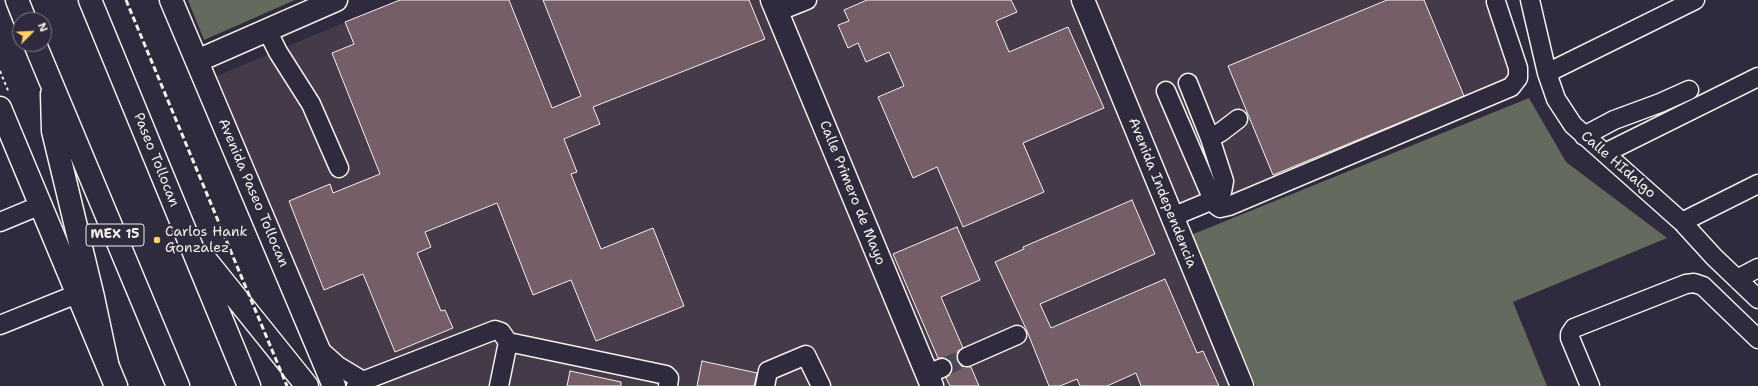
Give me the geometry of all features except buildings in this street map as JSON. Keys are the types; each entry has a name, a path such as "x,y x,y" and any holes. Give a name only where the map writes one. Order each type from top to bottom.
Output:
{"main road":[{"path":"17,0 22,12"},
{"name":"Paseo Tollocan","path":"90,0 249,386"},
{"name":"Avenida Paseo Tollocan","path":"171,0 334,386"},
{"path":"197,61 336,0"},
{"name":"Avenida Independencia","path":"1083,0 1242,386"},
{"name":"Calle Primero de Mayo","path":"775,6 934,376"},
{"name":"MEX 15","path":"39,52 178,386"},
{"path":"53,85 53,131 93,297 107,363"},
{"path":"0,108 4,130 41,205 116,386"},
{"path":"186,233 212,269 307,386"}],"street":[{"path":"775,6 808,0"},
{"path":"1547,73 1695,0"},
{"name":"Calle HIdalgo","path":"1532,1 1547,73 1556,99 1573,125 1682,222 1714,257 1758,299"},
{"path":"1166,91 1216,206 1220,208 1229,206 1511,87 1518,78 1518,68 1496,2"},
{"path":"267,30 278,52 311,104 339,168"},
{"path":"1605,153 1758,77"},
{"path":"1172,217 1214,200 1222,192 1224,181 1207,130 1188,83"},
{"path":"1584,136 1614,120 1660,103 1689,90"},
{"path":"1642,134 1655,116 1660,103"},
{"path":"1183,131 1207,130 1221,132 1238,119"},
{"path":"1682,222 1758,184"},
{"path":"0,222 41,205"},
{"path":"1737,279 1758,268"},
{"path":"1590,386 1570,338 1570,334 1574,328 1686,284 1694,283 1703,286 1758,339"},
{"path":"0,325 77,294"},
{"path":"318,348 360,383 388,379 495,330 501,332 508,342 666,375 669,378 668,386"},
{"path":"967,357 1017,335"},
{"path":"500,386 508,342"},
{"path":"765,386 768,371 806,355 822,386"}],"shaded area":[{"path":"398,0 1495,0 1520,80 1175,222 1249,386 347,386 217,76"}],"green space":[{"path":"188,0 295,0 204,40"},
{"path":"1529,98 1566,162 1667,238 1513,302 1547,386 1256,386 1191,235"}],"tunnel":[{"path":"942,368 967,357"}],"railway":[{"path":"126,0 287,386"}],"place":[{"name":"Carlos Hank Gonzalez","path":"157,240"}]}
